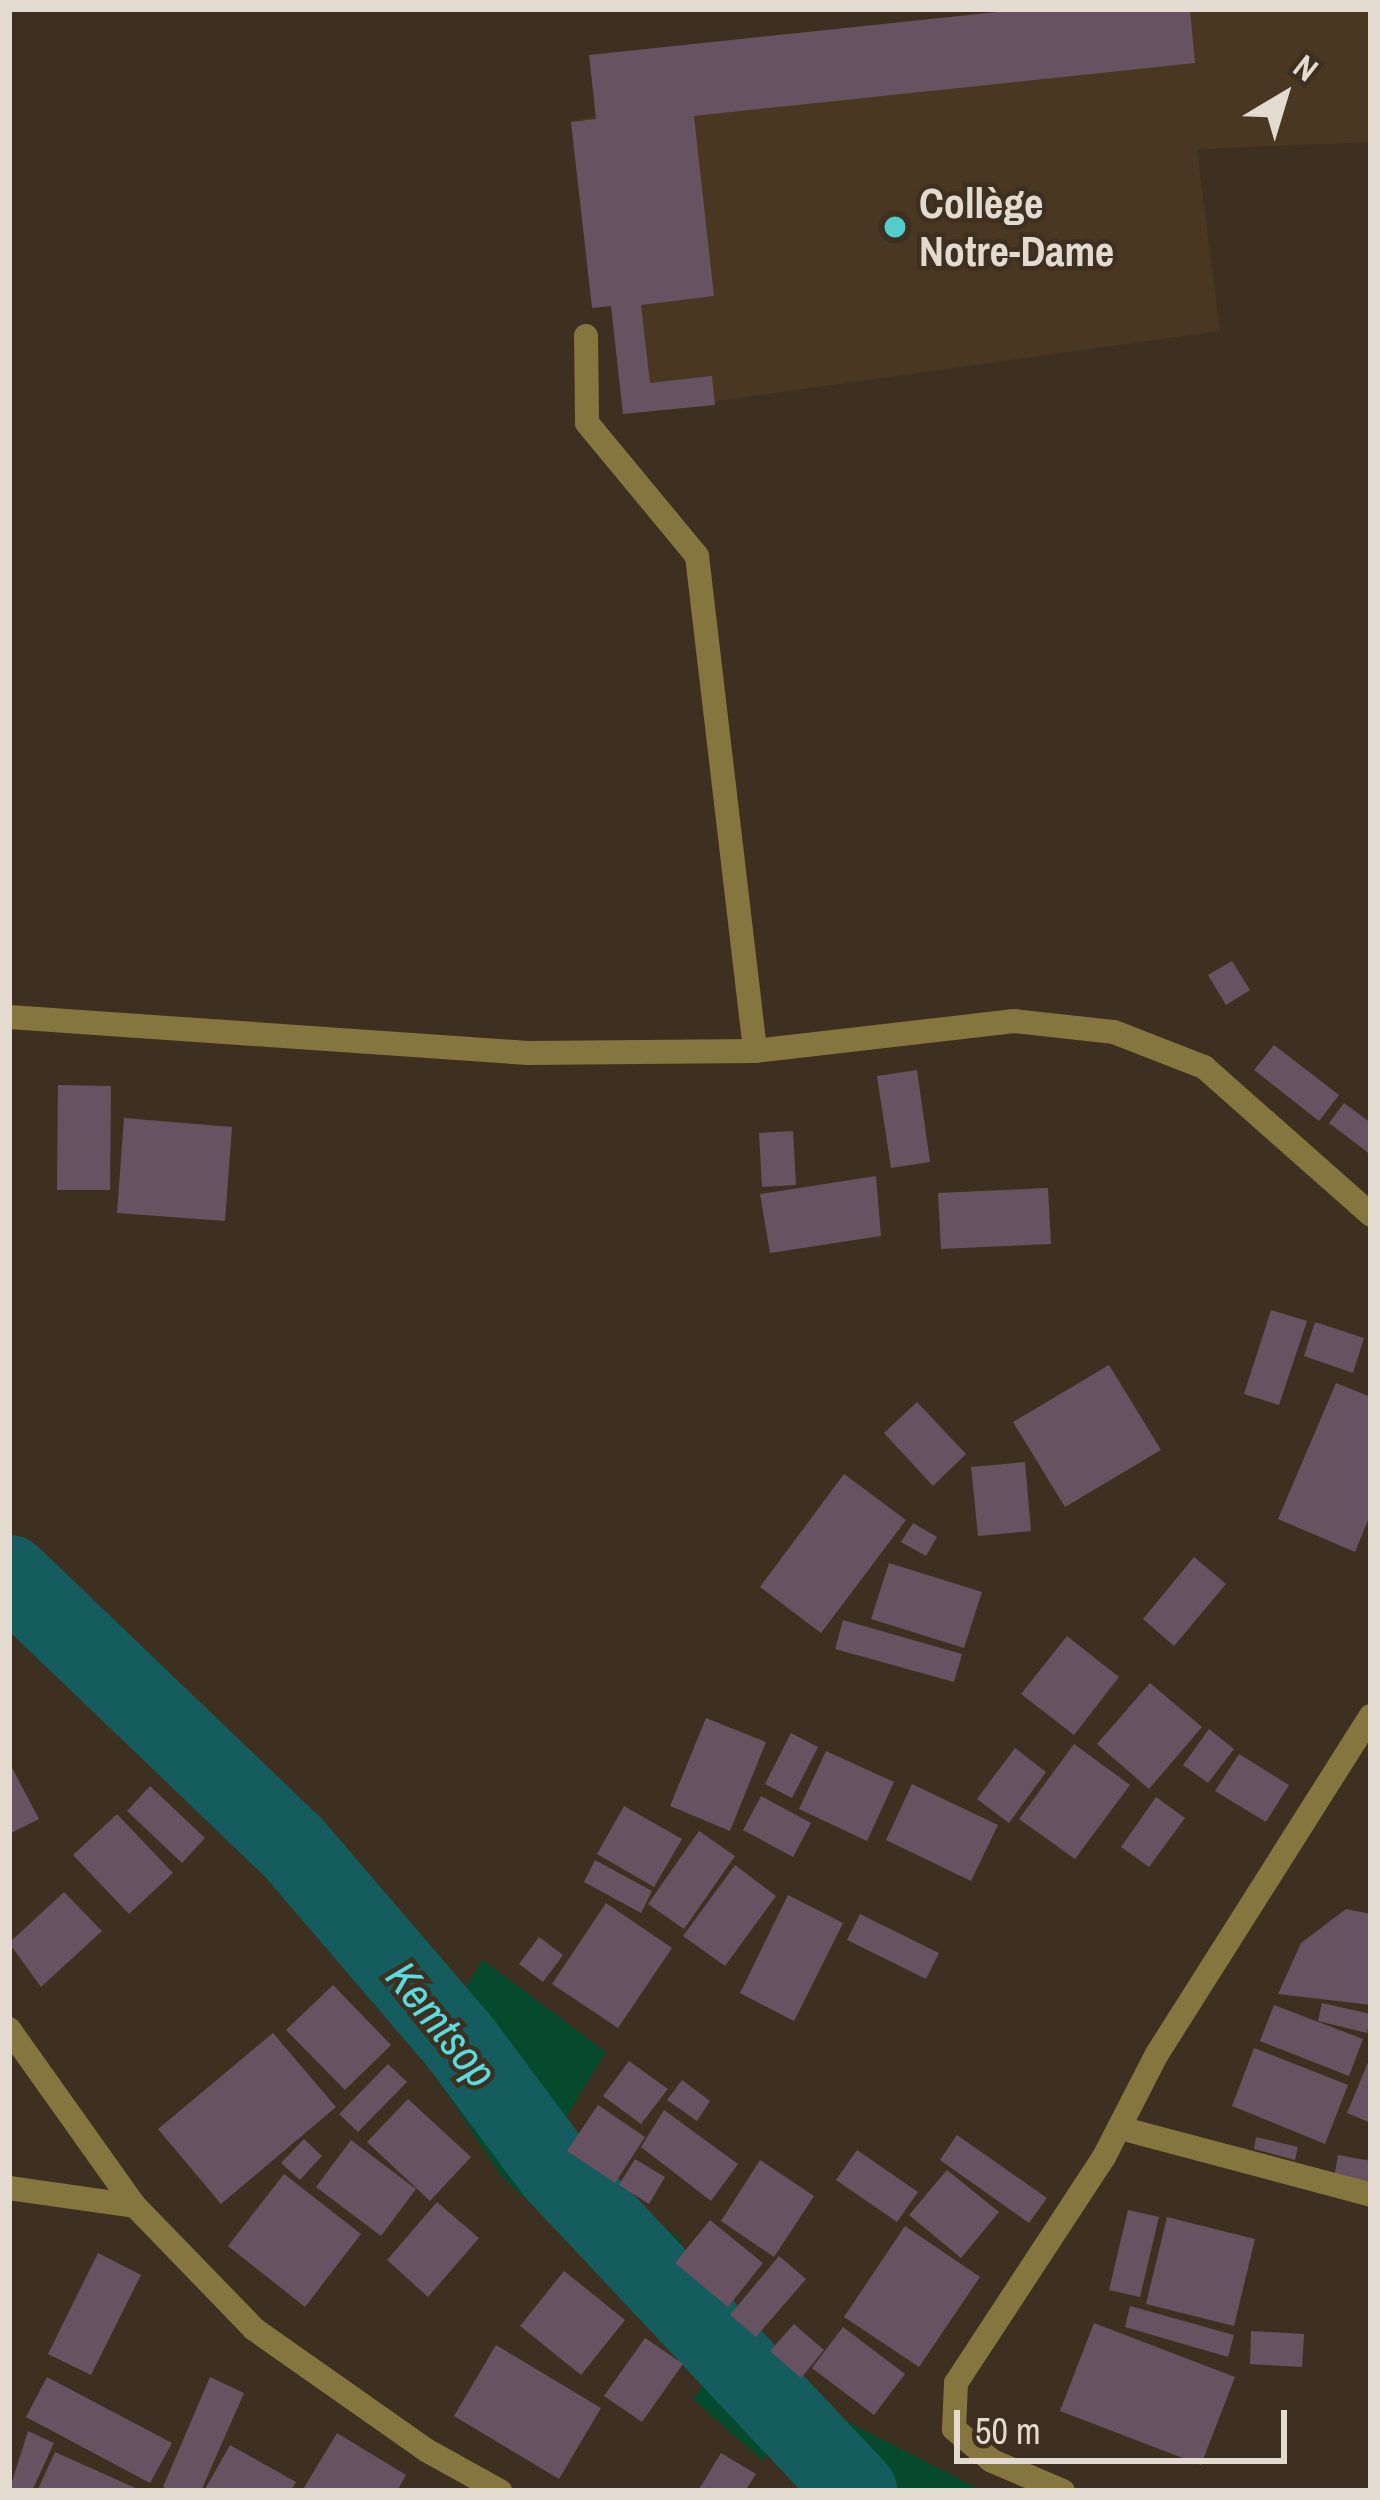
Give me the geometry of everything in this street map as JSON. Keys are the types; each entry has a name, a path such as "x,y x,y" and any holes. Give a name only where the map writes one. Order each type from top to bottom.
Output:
{"street":[{"path":"586,335 586,422 697,556 755,1051"},
{"path":"9,1017 528,1052 755,1051 1014,1021 1114,1031 1204,1067 1371,1215"},
{"path":"1063,2491 992,2461 954,2429 956,2383 1120,2128 1371,1716"},
{"path":"9,2030 135,2206 254,2329 427,2450 500,2491"},
{"path":"1120,2128 1371,2195"},
{"path":"9,2188 135,2206"}],"shaded area":[{"name":"Collège Notre-Dame","path":"1025,9 1371,9 1371,142 1197,149 1220,331 623,414 611,306 571,122"}],"green space":[{"path":"483,1960 606,2052 550,2143 682,2241 665,2264 809,2402 983,2491 813,2491 774,2443 763,2461 693,2399 713,2373 501,2176 422,2055"}],"building":[{"path":"1025,9 1190,9 1195,63 694,116 714,296 641,305 650,383 712,376 715,405 623,414 611,306 592,308 571,122 596,119 589,55"},
{"path":"1232,961 1250,990 1226,1005 1208,975"},
{"path":"1274,1045 1339,1095 1319,1121 1254,1070"},
{"path":"917,1070 930,1162 891,1168 877,1076"},
{"path":"58,1085 111,1086 110,1190 57,1190"},
{"path":"1344,1103 1371,1123 1371,1155 1329,1123"},
{"path":"124,1118 232,1127 225,1221 117,1213"},
{"path":"793,1131 796,1185 762,1187 759,1133"},
{"path":"876,1176 881,1236 770,1253 760,1194"},
{"path":"1048,1188 1051,1244 941,1249 938,1193"},
{"path":"1271,1310 1307,1321 1279,1405 1244,1394"},
{"path":"1315,1322 1364,1338 1353,1373 1304,1356"},
{"path":"1109,1365 1161,1450 1065,1507 1013,1422"},
{"path":"1336,1383 1371,1397 1371,1513 1355,1552 1278,1519"},
{"path":"917,1402 966,1454 933,1486 884,1433"},
{"path":"1025,1462 1031,1531 978,1536 971,1467"},
{"path":"844,1474 906,1520 821,1633 760,1587"},
{"path":"913,1523 937,1537 926,1556 901,1542"},
{"path":"1194,1557 1226,1584 1174,1646 1143,1619"},
{"path":"889,1563 982,1592 964,1648 871,1619"},
{"path":"843,1620 962,1654 954,1682 835,1649"},
{"path":"1067,1636 1119,1677 1074,1735 1021,1694"},
{"path":"1150,1683 1202,1727 1149,1789 1097,1744"},
{"path":"706,1718 766,1742 730,1831 670,1806"},
{"path":"1209,1729 1234,1749 1208,1783 1183,1765"},
{"path":"791,1733 818,1747 792,1798 765,1784"},
{"path":"1074,1744 1130,1785 1075,1859 1019,1819"},
{"path":"1015,1748 1046,1772 1009,1823 977,1799"},
{"path":"826,1751 894,1782 867,1841 799,1809"},
{"path":"1239,1754 1289,1785 1266,1822 1215,1791"},
{"path":"9,1762 39,1819 9,1834"},
{"path":"912,1784 998,1825 971,1881 886,1840"},
{"path":"150,1786 205,1838 182,1863 127,1811"},
{"path":"761,1796 811,1823 793,1857 743,1830"},
{"path":"1156,1797 1185,1818 1149,1867 1121,1847"},
{"path":"624,1806 682,1839 654,1887 597,1854"},
{"path":"117,1814 173,1873 129,1914 73,1855"},
{"path":"699,1831 735,1856 684,1929 648,1904"},
{"path":"595,1860 652,1891 641,1913 584,1882"},
{"path":"735,1865 776,1896 725,1966 683,1936"},
{"path":"64,1892 102,1931 41,1987 9,1943"},
{"path":"788,1895 843,1923 794,2021 740,1993"},
{"path":"606,1903 672,1948 618,2028 552,1984"},
{"path":"1346,1909 1371,1914 1371,2005 1278,1994 1301,1943"},
{"path":"860,1914 939,1953 926,1979 847,1940"},
{"path":"539,1937 563,1955 543,1982 519,1964"},
{"path":"333,1985 391,2045 345,2090 286,2030"},
{"path":"1322,2003 1371,2014 1367,2033 1318,2021"},
{"path":"1274,2005 1363,2039 1349,2076 1260,2041"},
{"path":"273,2033 336,2107 221,2204 158,2129"},
{"path":"1254,2048 1348,2085 1325,2144 1232,2106"},
{"path":"1371,2055 1371,2123 1347,2113"},
{"path":"629,2061 668,2089 641,2124 603,2096"},
{"path":"388,2064 407,2082 358,2132 339,2114"},
{"path":"682,2080 710,2101 697,2121 667,2100"},
{"path":"408,2099 471,2157 430,2201 367,2142"},
{"path":"598,2105 645,2137 615,2183 567,2151"},
{"path":"664,2110 738,2164 711,2201 641,2147"},
{"path":"957,2135 1047,2198 1029,2223 940,2160"},
{"path":"1256,2137 1298,2147 1295,2160 1254,2149"},
{"path":"304,2139 322,2156 300,2180 281,2163"},
{"path":"351,2140 416,2189 381,2236 316,2187"},
{"path":"857,2150 918,2192 897,2222 836,2180"},
{"path":"1338,2155 1371,2161 1371,2185 1334,2178"},
{"path":"635,2159 665,2177 649,2204 619,2185"},
{"path":"760,2160 814,2196 774,2257 721,2221"},
{"path":"947,2170 999,2212 961,2258 909,2215"},
{"path":"284,2174 361,2234 305,2307 228,2246"},
{"path":"437,2202 479,2238 428,2297 387,2260"},
{"path":"1128,2210 1159,2217 1140,2297 1109,2290"},
{"path":"1167,2217 1255,2239 1234,2326 1146,2304"},
{"path":"710,2220 763,2263 728,2307 675,2263"},
{"path":"905,2226 980,2277 919,2367 844,2317"},
{"path":"98,2253 141,2275 91,2375 48,2354"},
{"path":"779,2256 806,2279 756,2337 730,2315"},
{"path":"564,2271 625,2320 581,2375 520,2326"},
{"path":"1130,2306 1234,2335 1228,2357 1125,2327"},
{"path":"1094,2323 1235,2377 1201,2465 1060,2411"},
{"path":"794,2324 824,2350 801,2378 770,2351"},
{"path":"843,2327 905,2374 874,2415 812,2368"},
{"path":"1251,2331 1304,2334 1302,2367 1250,2364"},
{"path":"645,2338 683,2364 642,2422 604,2396"},
{"path":"496,2345 601,2408 559,2479 454,2416"},
{"path":"47,2377 172,2443 150,2483 26,2417"},
{"path":"210,2377 244,2393 201,2491 173,2491 163,2487"},
{"path":"28,2431 54,2443 32,2491 9,2491"},
{"path":"337,2433 406,2475 397,2491 302,2491"},
{"path":"230,2445 296,2482 291,2491 204,2491"},
{"path":"55,2452 142,2491 37,2491"},
{"path":"721,2453 756,2474 745,2491 698,2491"}],"waterway":[{"name":"Kemtsop","path":"9,1575 291,1845 459,2041 556,2171 856,2491"}],"place":[{"name":"Collège Notre-Dame","path":"895,227"}]}
